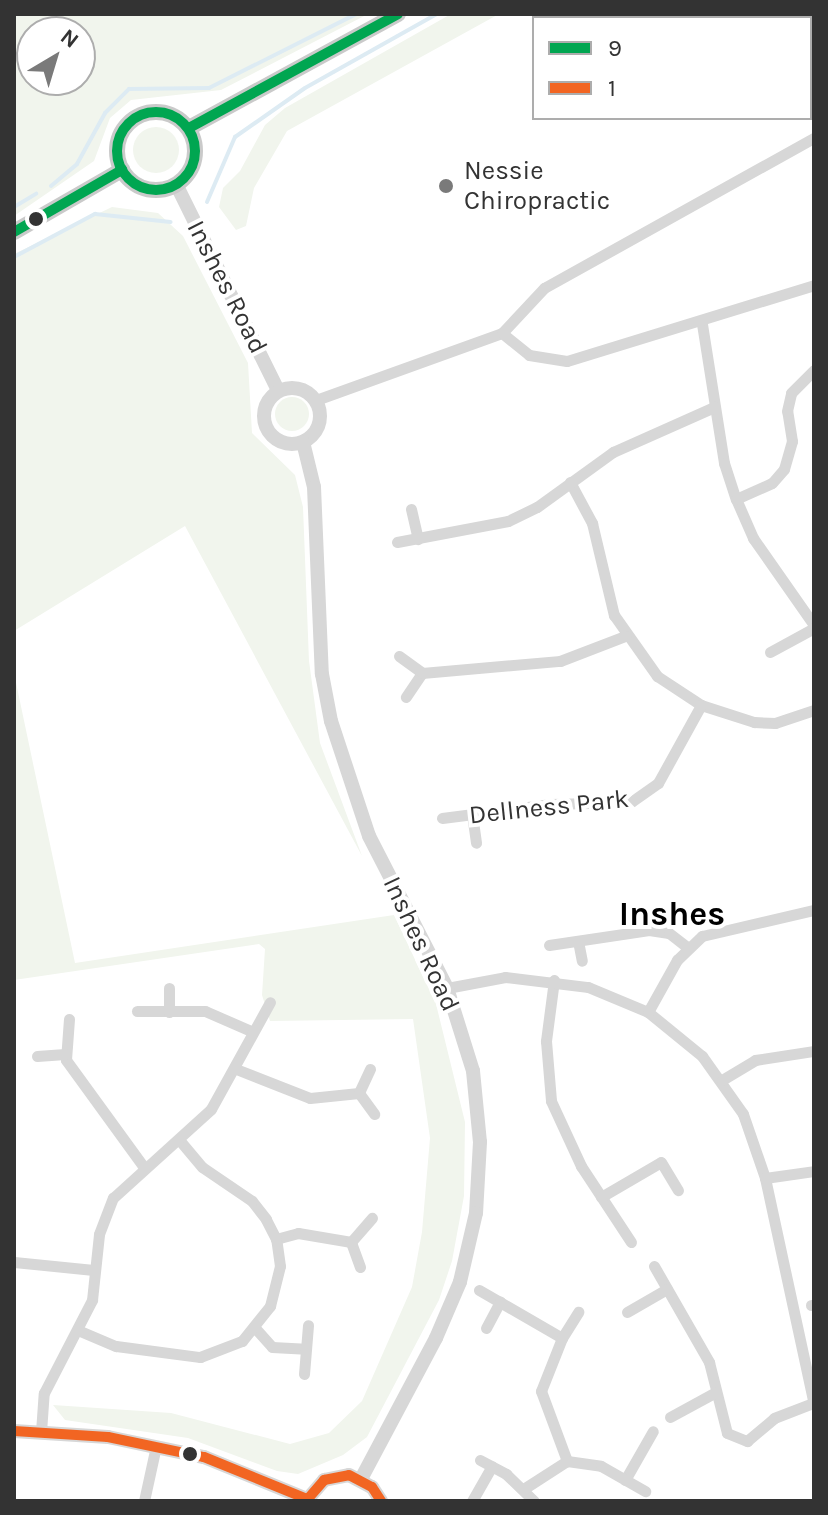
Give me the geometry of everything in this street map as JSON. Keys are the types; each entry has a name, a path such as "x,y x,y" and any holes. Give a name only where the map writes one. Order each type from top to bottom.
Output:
{"main road":[{"path":"189,128 398,14"},
{"path":"158,111 189,128 196,153 193,165 176,184 152,190 122,170 120,135 135,117 158,111"},
{"path":"14,232 122,170"}],"street":[{"path":"316,400 502,333 544,288 814,138"},
{"name":"Inshes Road","path":"176,184 278,390"},
{"path":"502,333 529,355 567,361 702,324 814,285"},
{"path":"702,324 712,367 714,407 736,499 753,538 814,626 770,652"},
{"path":"736,499 772,483 784,469 792,441 787,411 791,393 814,370"},
{"path":"295,387 316,400 319,424 303,442 284,443 264,423 265,404 278,390 295,387"},
{"path":"397,542 508,521 613,452 714,407"},
{"name":"Inshes Road","path":"303,442 314,487 322,674 338,748 369,836 447,988 473,1071 480,1142 476,1213 460,1282 436,1338 361,1479"},
{"path":"570,482 592,523 605,591 625,636 657,676 701,705 754,722 786,720 814,710"},
{"path":"411,509 418,539"},
{"path":"399,656 422,673 560,661 625,636"},
{"path":"406,697 422,673"},
{"name":"Dellness Park","path":"442,818 551,804 614,804 648,794 701,705"},
{"path":"472,814 476,843"},
{"path":"648,1012 687,947 702,936 814,910"},
{"path":"549,945 649,930 669,933 687,947"},
{"path":"578,941 582,961"},
{"path":"447,988 505,977 554,980 588,987 648,1012 722,1080 743,1114 765,1178 814,1404 774,1418 747,1441 737,1441 727,1433 709,1362 654,1266"},
{"path":"554,980 546,1041 551,1101 563,1133 631,1242"},
{"path":"169,988 169,1012"},
{"path":"41,1432 44,1393 80,1331 92,1300 99,1234 113,1198 143,1166 180,1141 211,1109 236,1069 270,1002"},
{"path":"137,1011 216,1013 253,1032"},
{"path":"69,1019 65,1054 77,1080 143,1166"},
{"path":"722,1080 755,1060 814,1051"},
{"path":"37,1056 65,1054"},
{"path":"236,1069 310,1098 359,1093"},
{"path":"359,1093 370,1069"},
{"path":"359,1093 374,1114"},
{"path":"80,1331 116,1346 200,1357 242,1341 255,1328 277,1288 276,1239 252,1201 209,1173 180,1141"},
{"path":"601,1197 661,1162 678,1190"},
{"path":"765,1178 814,1171"},
{"path":"351,1242 372,1218"},
{"path":"276,1239 298,1233 351,1242"},
{"path":"351,1242 360,1267"},
{"path":"14,1262 94,1270"},
{"path":"627,1312 667,1289"},
{"path":"479,1290 562,1338"},
{"path":"486,1328 500,1302"},
{"path":"567,1461 541,1391 562,1338 578,1312"},
{"path":"304,1374 308,1325"},
{"path":"255,1328 272,1347 305,1349"},
{"path":"670,1417 716,1392"},
{"path":"14,1431 156,1446 204,1457 306,1500 336,1476 361,1479 381,1501"},
{"path":"625,1480 653,1431"},
{"path":"144,1501 156,1446"},
{"path":"480,1460 525,1488 534,1501"},
{"path":"525,1488 567,1461 601,1466 645,1491"},
{"path":"472,1501 492,1466"}],"shaded area":[{"path":"14,14 368,14 221,90 131,100 110,118 94,161 14,216"},
{"path":"451,14 499,14 287,131 254,188 246,226 236,230 219,207 223,188 240,171 265,125 285,108"},
{"path":"156,127 172,134 179,150 172,166 156,173 140,166 133,150 140,134"},
{"path":"112,207 158,213 183,236 248,363 252,433 295,475 303,507 309,661 320,743 362,856 185,526 14,631 14,254"},
{"path":"292,397 304,402 309,414 304,426 292,431 280,426 275,414 280,402"},
{"path":"14,673 75,963 394,915 436,1004 465,1122 464,1196 452,1261 439,1300 367,1437 343,1455 298,1474 277,1471 188,1438 65,1420 53,1405 171,1413 290,1444 329,1433 362,1401 412,1287 422,1232 430,1138 413,1019 270,1021 262,995 265,949 259,944 14,980"}],"waterway":[{"path":"51,186 77,164 105,113 129,89 209,88 356,14"},
{"path":"207,202 235,137 305,88 437,14"},
{"path":"14,207 36,194"},
{"path":"14,257 95,214 171,222"}],"transit line":[{"name":"9","path":"189,128 398,14"},
{"name":"9","path":"156,112 171,115 184,123 192,136 195,151 192,166 184,179 171,187 156,190 141,187 128,179 120,166 117,151 120,136 128,123 141,115 156,112"},
{"name":"9","path":"14,232 122,170"},
{"name":"1","path":"14,1431 108,1437 204,1457 307,1499"},
{"name":"1","path":"306,1501 324,1480 349,1475 372,1487 381,1501"}],"place":[{"name":"Nessie Chiropractic","path":"446,186"}],"district":[{"name":"Inshes","path":"672,915"}]}
